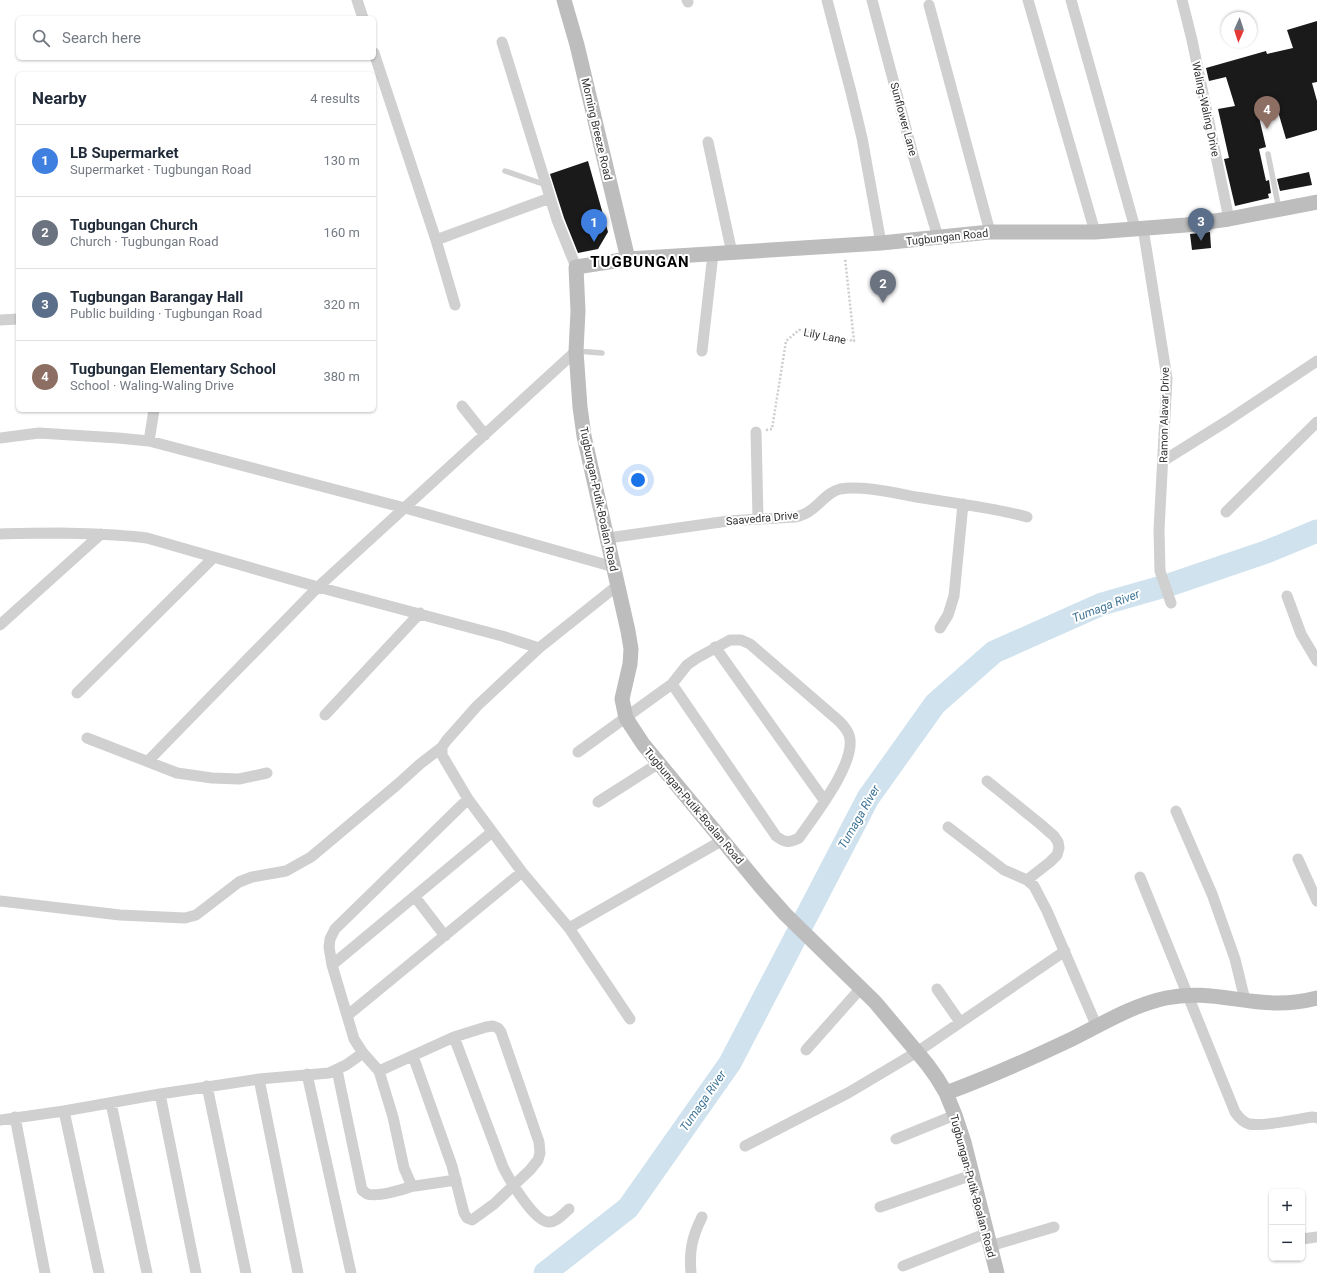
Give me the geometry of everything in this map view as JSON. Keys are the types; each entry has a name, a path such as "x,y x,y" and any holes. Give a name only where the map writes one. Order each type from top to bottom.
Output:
{"main road":[{"name":"Morning Breeze Road","path":"564,0 583,68 628,259"},
{"name":"Tugbungan Road","path":"576,267 628,259 844,246 990,232 1095,232 1186,225 1229,219 1317,202"},
{"name":"Tugbungan-Putik-Boalan Road","path":"576,267 578,311 576,351 580,407 584,436 608,538 631,649 630,664 622,699 626,718 643,744 785,914 875,1002 927,1064 946,1094 955,1115 997,1273"},
{"path":"946,1094 1028,1060 1143,1004 1188,995 1220,996 1276,1003 1291,1003 1317,998"}],"street":[{"path":"357,0 362,16"},
{"path":"827,0 860,130 881,243"},
{"name":"Sunflower Lane","path":"872,0 913,155 938,237"},
{"path":"1028,0 1095,232"},
{"name":"Ramon Alavar Drive","path":"1071,0 1139,228 1167,378 1159,530 1160,571 1171,603"},
{"name":"Waling-Waling Drive","path":"1182,0 1192,40 1229,219"},
{"path":"929,5 990,232"},
{"path":"502,42 550,198 576,267"},
{"path":"376,59 436,240 455,305"},
{"path":"708,142 732,253"},
{"path":"436,240 550,198"},
{"path":"702,351 713,254"},
{"path":"0,320 16,319"},
{"path":"148,761 318,587 576,351"},
{"path":"1163,461 1227,421 1317,361"},
{"path":"462,406 485,435"},
{"path":"149,441 154,412"},
{"path":"1226,512 1317,422"},
{"path":"756,432 758,518"},
{"path":"0,438 40,433 149,441 405,508 614,567"},
{"name":"Saavedra Drive","path":"608,538 728,521 758,518 795,518 812,510 831,493 839,489 851,488 896,493 1007,511 1027,517"},
{"path":"940,628 948,614 954,596 963,504"},
{"path":"0,534 101,534 147,538 318,587 502,636 539,648"},
{"path":"0,625 101,534"},
{"path":"77,693 213,558"},
{"path":"0,901 120,915 185,918 196,915 239,882 252,877 286,870 311,857 442,747 446,740 477,706 539,648 618,584"},
{"path":"1287,596 1301,634 1317,660"},
{"path":"325,715 420,613"},
{"path":"578,752 672,684 688,665 715,647 730,640 741,640 750,644 839,721 850,736 850,752 845,766 799,838 791,842 783,842 776,836 672,684"},
{"path":"715,647 824,800"},
{"path":"86,738 177,773 212,778 239,779 267,773"},
{"path":"442,747 442,755 468,799 522,872 569,928 630,1019"},
{"path":"598,802 659,763"},
{"path":"987,781 1039,823 1054,836 1058,842 1059,848 1057,855 1027,880"},
{"path":"412,1186 404,1168 379,1071 363,1053 354,1039 332,966 328,947 335,928 468,799"},
{"path":"1176,811 1212,894 1234,959 1245,1000"},
{"path":"948,827 1004,870 1027,880 1034,886 1065,950 1097,1027"},
{"path":"332,966 492,832"},
{"path":"569,928 723,840"},
{"path":"1298,859 1317,901"},
{"path":"348,1016 522,872"},
{"path":"1140,877 1235,1112 1241,1120 1249,1124 1261,1124 1313,1117 1317,1118"},
{"path":"415,897 445,936"},
{"path":"745,1146 848,1093 917,1052 1065,950"},
{"path":"806,1050 861,988"},
{"path":"937,989 960,1022"},
{"path":"379,1071 454,1037 493,1026 498,1028 501,1032 539,1142 540,1153 538,1160 530,1170 494,1204 470,1220 464,1213 452,1166 413,1056"},
{"path":"454,1037 503,1167 513,1186 537,1216 547,1222 552,1222 569,1209"},
{"path":"0,1120 111,1104 160,1094 259,1078 323,1074 337,1070 363,1053"},
{"path":"337,1070 362,1190 366,1194 400,1191 412,1186 456,1180"},
{"path":"307,1074 351,1273"},
{"path":"259,1078 298,1273"},
{"path":"207,1086 246,1273"},
{"path":"160,1094 196,1273"},
{"path":"111,1104 147,1273"},
{"path":"64,1111 98,1273"},
{"path":"896,1139 955,1115"},
{"path":"15,1117 45,1273"},
{"path":"880,1207 972,1175"},
{"path":"691,1273 691,1248 695,1231 702,1217"},
{"path":"903,1266 988,1240 1054,1227"},
{"path":"1305,1239 1317,1238"}],"lane":[{"path":"1268,154 1279,209"},
{"path":"504,171 547,186"},
{"path":"576,351 602,353"}],"path":[{"name":"Lily Lane","path":"756,432 772,429 786,341 800,330 854,341 844,246"}],"building":[{"path":"1317,21 1317,82 1312,83 1317,101 1317,130 1286,139 1277,108 1258,113 1266,147 1259,149 1266,181 1269,180 1271,193 1268,194 1269,198 1235,206 1224,159 1229,158 1218,109 1235,106 1226,77 1209,81 1206,68 1266,51 1267,54 1293,48 1287,30"},
{"path":"588,161 608,232 598,249 578,253 564,218 550,174"},
{"path":"1309,172 1312,185 1280,191 1277,179"},
{"path":"1210,232 1211,248 1192,250 1190,234"}],"waterway":[{"name":"Tumaga River","path":"545,1273 628,1208 730,1063 868,798 935,704 994,652 1102,604 1172,584 1266,552 1317,531"}],"place":[{"name":"Tugbungan Elementary School","path":"1267,129"},
{"name":"Tugbungan Barangay Hall","path":"1201,241"},
{"name":"LB Supermarket","path":"594,242"},
{"name":"Tugbungan Church","path":"883,303"}],"district":[{"name":"TUGBUNGAN","path":"640,262"}]}
